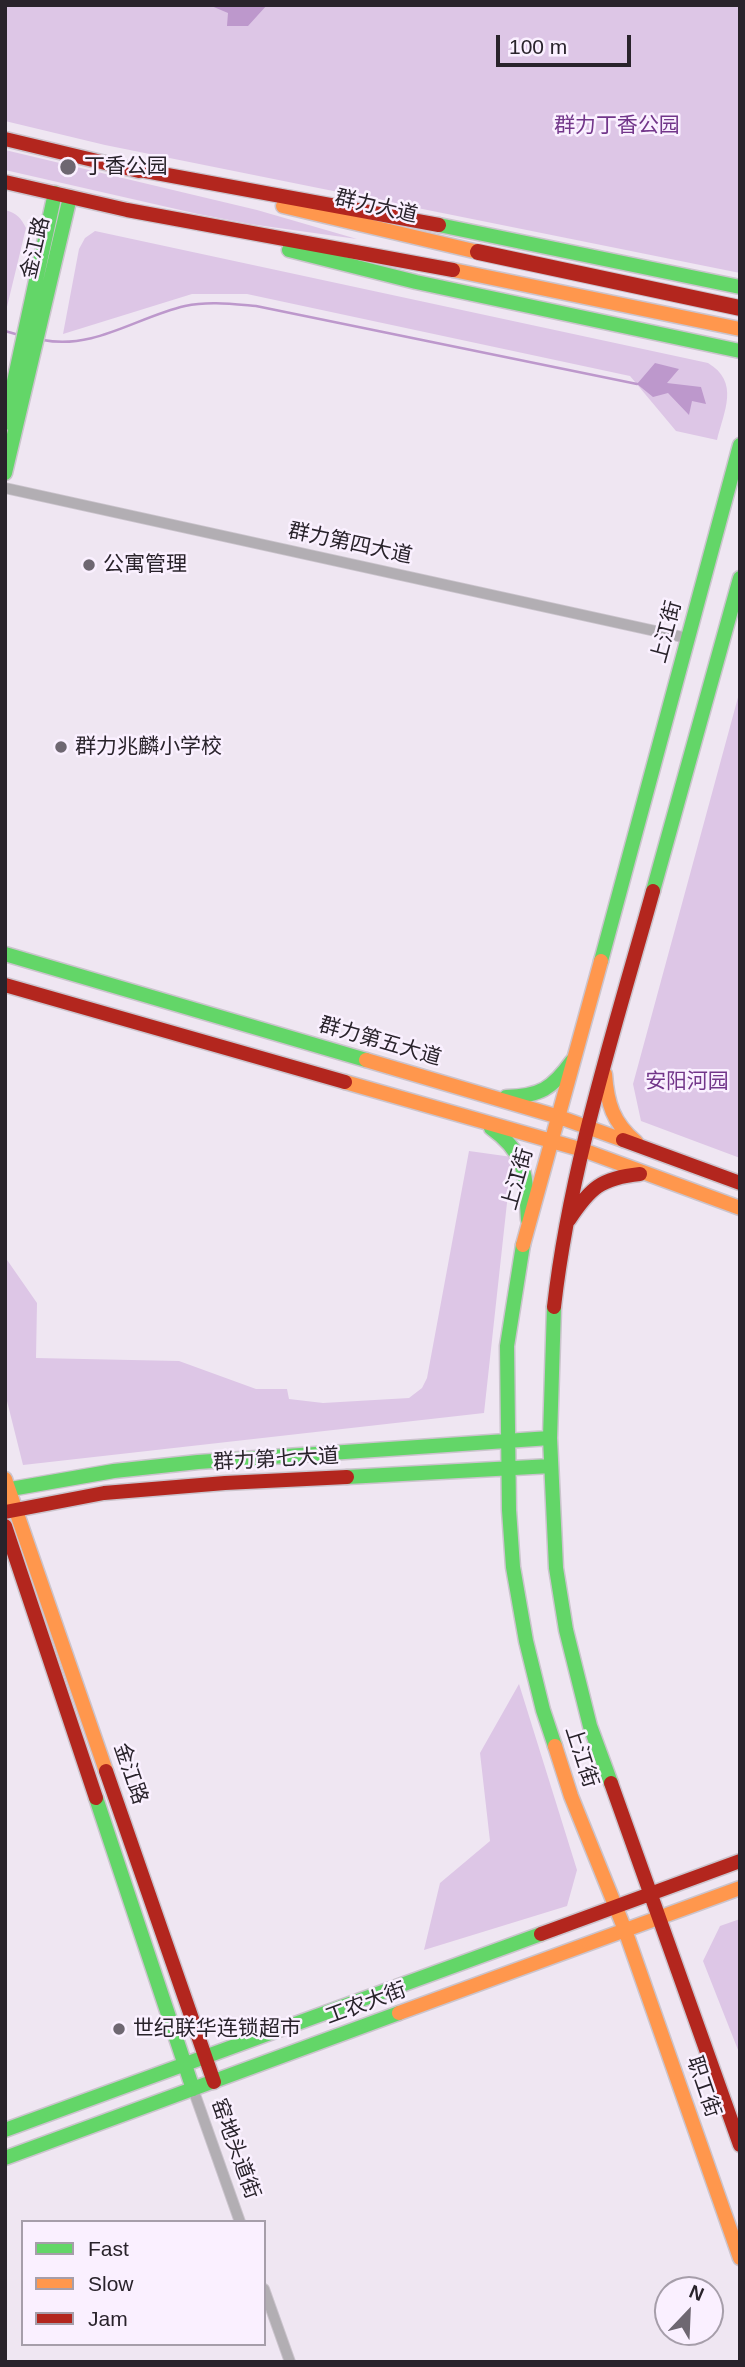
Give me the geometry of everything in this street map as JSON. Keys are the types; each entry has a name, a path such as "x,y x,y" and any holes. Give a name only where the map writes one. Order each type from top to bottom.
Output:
{"main road":[{"name":"群力大道","path":"5,139 386,232 740,308"},
{"path":"129,168 468,230 740,287"},
{"path":"5,181 416,282 740,351"},
{"name":"金江路","path":"5,472 33,324 62,195"},
{"path":"127,210 474,274 740,329"},
{"name":"金江路","path":"5,423 25,364"},
{"name":"上江街","path":"625,1930 571,1796 543,1710 526,1641 513,1567 508,1467 507,1346 514,1289 528,1221 559,1117 740,445"},
{"name":"上江街","path":"660,1917 590,1726 566,1630 556,1568 551,1466 552,1314 560,1251 588,1127 740,578"},
{"name":"群力第五大道","path":"5,954 559,1117 676,1159 735,1188"},
{"path":"5,985 583,1150 740,1208"},
{"path":"490,1096 521,1097 548,1090 560,1079 575,1057"},
{"path":"604,1069 607,1099 613,1119 642,1147"},
{"path":"478,1120 504,1136 516,1148 522,1160 528,1221"},
{"path":"566,1224 599,1182 619,1176 646,1174"},
{"name":"群力第七大道","path":"6,1486 198,1462 550,1438"},
{"name":"群力第七大道","path":"11,1511 104,1493 225,1483 551,1466"},
{"name":"金江路","path":"6,1486 11,1511 214,2082"},
{"name":"金江路","path":"5,1526 193,2089"},
{"name":"工农大街","path":"5,2130 740,1861"},
{"name":"工农大街","path":"5,2158 740,1888"},
{"name":"职工街","path":"660,1917 740,2145"},
{"name":"职工街","path":"625,1930 740,2258"}],"street":[{"name":"群力第四大道","path":"5,488 687,638"},
{"name":"窑地头道街","path":"193,2089 239,2220"},
{"path":"266,2295 290,2362"}],"green space":[{"name":"群力丁香公园","path":"5,5 740,5 740,273 105,145 5,121"},
{"path":"5,150 257,210 357,239 198,214 5,170"},
{"path":"5,210 18,216 26,228 5,315"},
{"path":"95,231 708,363 718,371 727,388 726,408 717,440 676,431 630,376 247,294 192,294 63,334 79,249 85,238"},
{"name":"安阳河园","path":"740,690 740,1158 641,1121 633,1084"},
{"path":"469,1151 512,1157 484,1413 23,1465 5,1393 5,1257 37,1303 36,1358 179,1361 256,1389 287,1389 289,1399 323,1403 409,1398 422,1388 427,1378"},
{"path":"519,1684 577,1870 567,1906 424,1950 440,1883 490,1841 480,1753"},
{"path":"740,1919 740,2055 703,1961 720,1926"}],"shaded area":[{"path":"209,5 267,5 248,26 227,26 228,13"},
{"path":"655,363 679,369 667,383 701,387 706,404 692,401 689,415 668,393 653,397 637,384"}],"waterway":[{"path":"43,340 62,342 98,337 167,311 194,304 238,304 637,384"},
{"path":"5,331 19,335"}],"traffic: fast":[{"path":"5,423 55,193"},
{"path":"5,473 70,197"},
{"path":"439,225 740,287"},
{"path":"289,250 416,282 740,351"},
{"path":"601,961 740,445"},
{"path":"653,891 740,578"},
{"path":"5,954 366,1060"},
{"path":"506,1097 537,1093 558,1078 572,1061"},
{"path":"491,1128 519,1158 525,1180 528,1220"},
{"path":"523,1245 507,1346 509,1510 513,1567 526,1641 555,1746"},
{"path":"554,1307 550,1438 556,1568 566,1630 590,1726 611,1783"},
{"path":"5,1490 114,1471 198,1462 550,1438"},
{"path":"347,1477 551,1466"},
{"path":"96,1798 193,2089"},
{"path":"5,2130 541,1934"},
{"path":"5,2158 399,2013"}],"traffic: slow":[{"path":"283,206 478,252"},
{"path":"453,270 740,329"},
{"path":"523,1245 601,961"},
{"path":"366,1060 559,1117 623,1140"},
{"path":"605,1074 607,1094 613,1112 636,1142"},
{"path":"345,1082 583,1150 740,1208"},
{"path":"5,1479 106,1771"},
{"path":"555,1746 571,1796 625,1930 740,2258"},
{"path":"399,2013 740,1888"}],"traffic: jam":[{"path":"5,139 139,171"},
{"path":"129,168 439,225"},
{"path":"5,182 127,210 453,270"},
{"path":"478,252 740,308"},
{"path":"554,1307 561,1254 582,1150 653,891"},
{"path":"5,985 345,1082"},
{"path":"623,1140 740,1183"},
{"path":"569,1220 583,1200 598,1186 615,1178 640,1174"},
{"path":"5,1512 104,1493 347,1477"},
{"path":"5,1526 96,1798"},
{"path":"106,1771 214,2082"},
{"path":"611,1783 740,2145"},
{"path":"541,1934 740,1861"}],"place":[{"name":"丁香公园","path":"68,167"},
{"name":"公寓管理","path":"89,565"},
{"name":"群力兆麟小学校","path":"61,747"},
{"name":"世纪联华连锁超市","path":"119,2029"}]}
